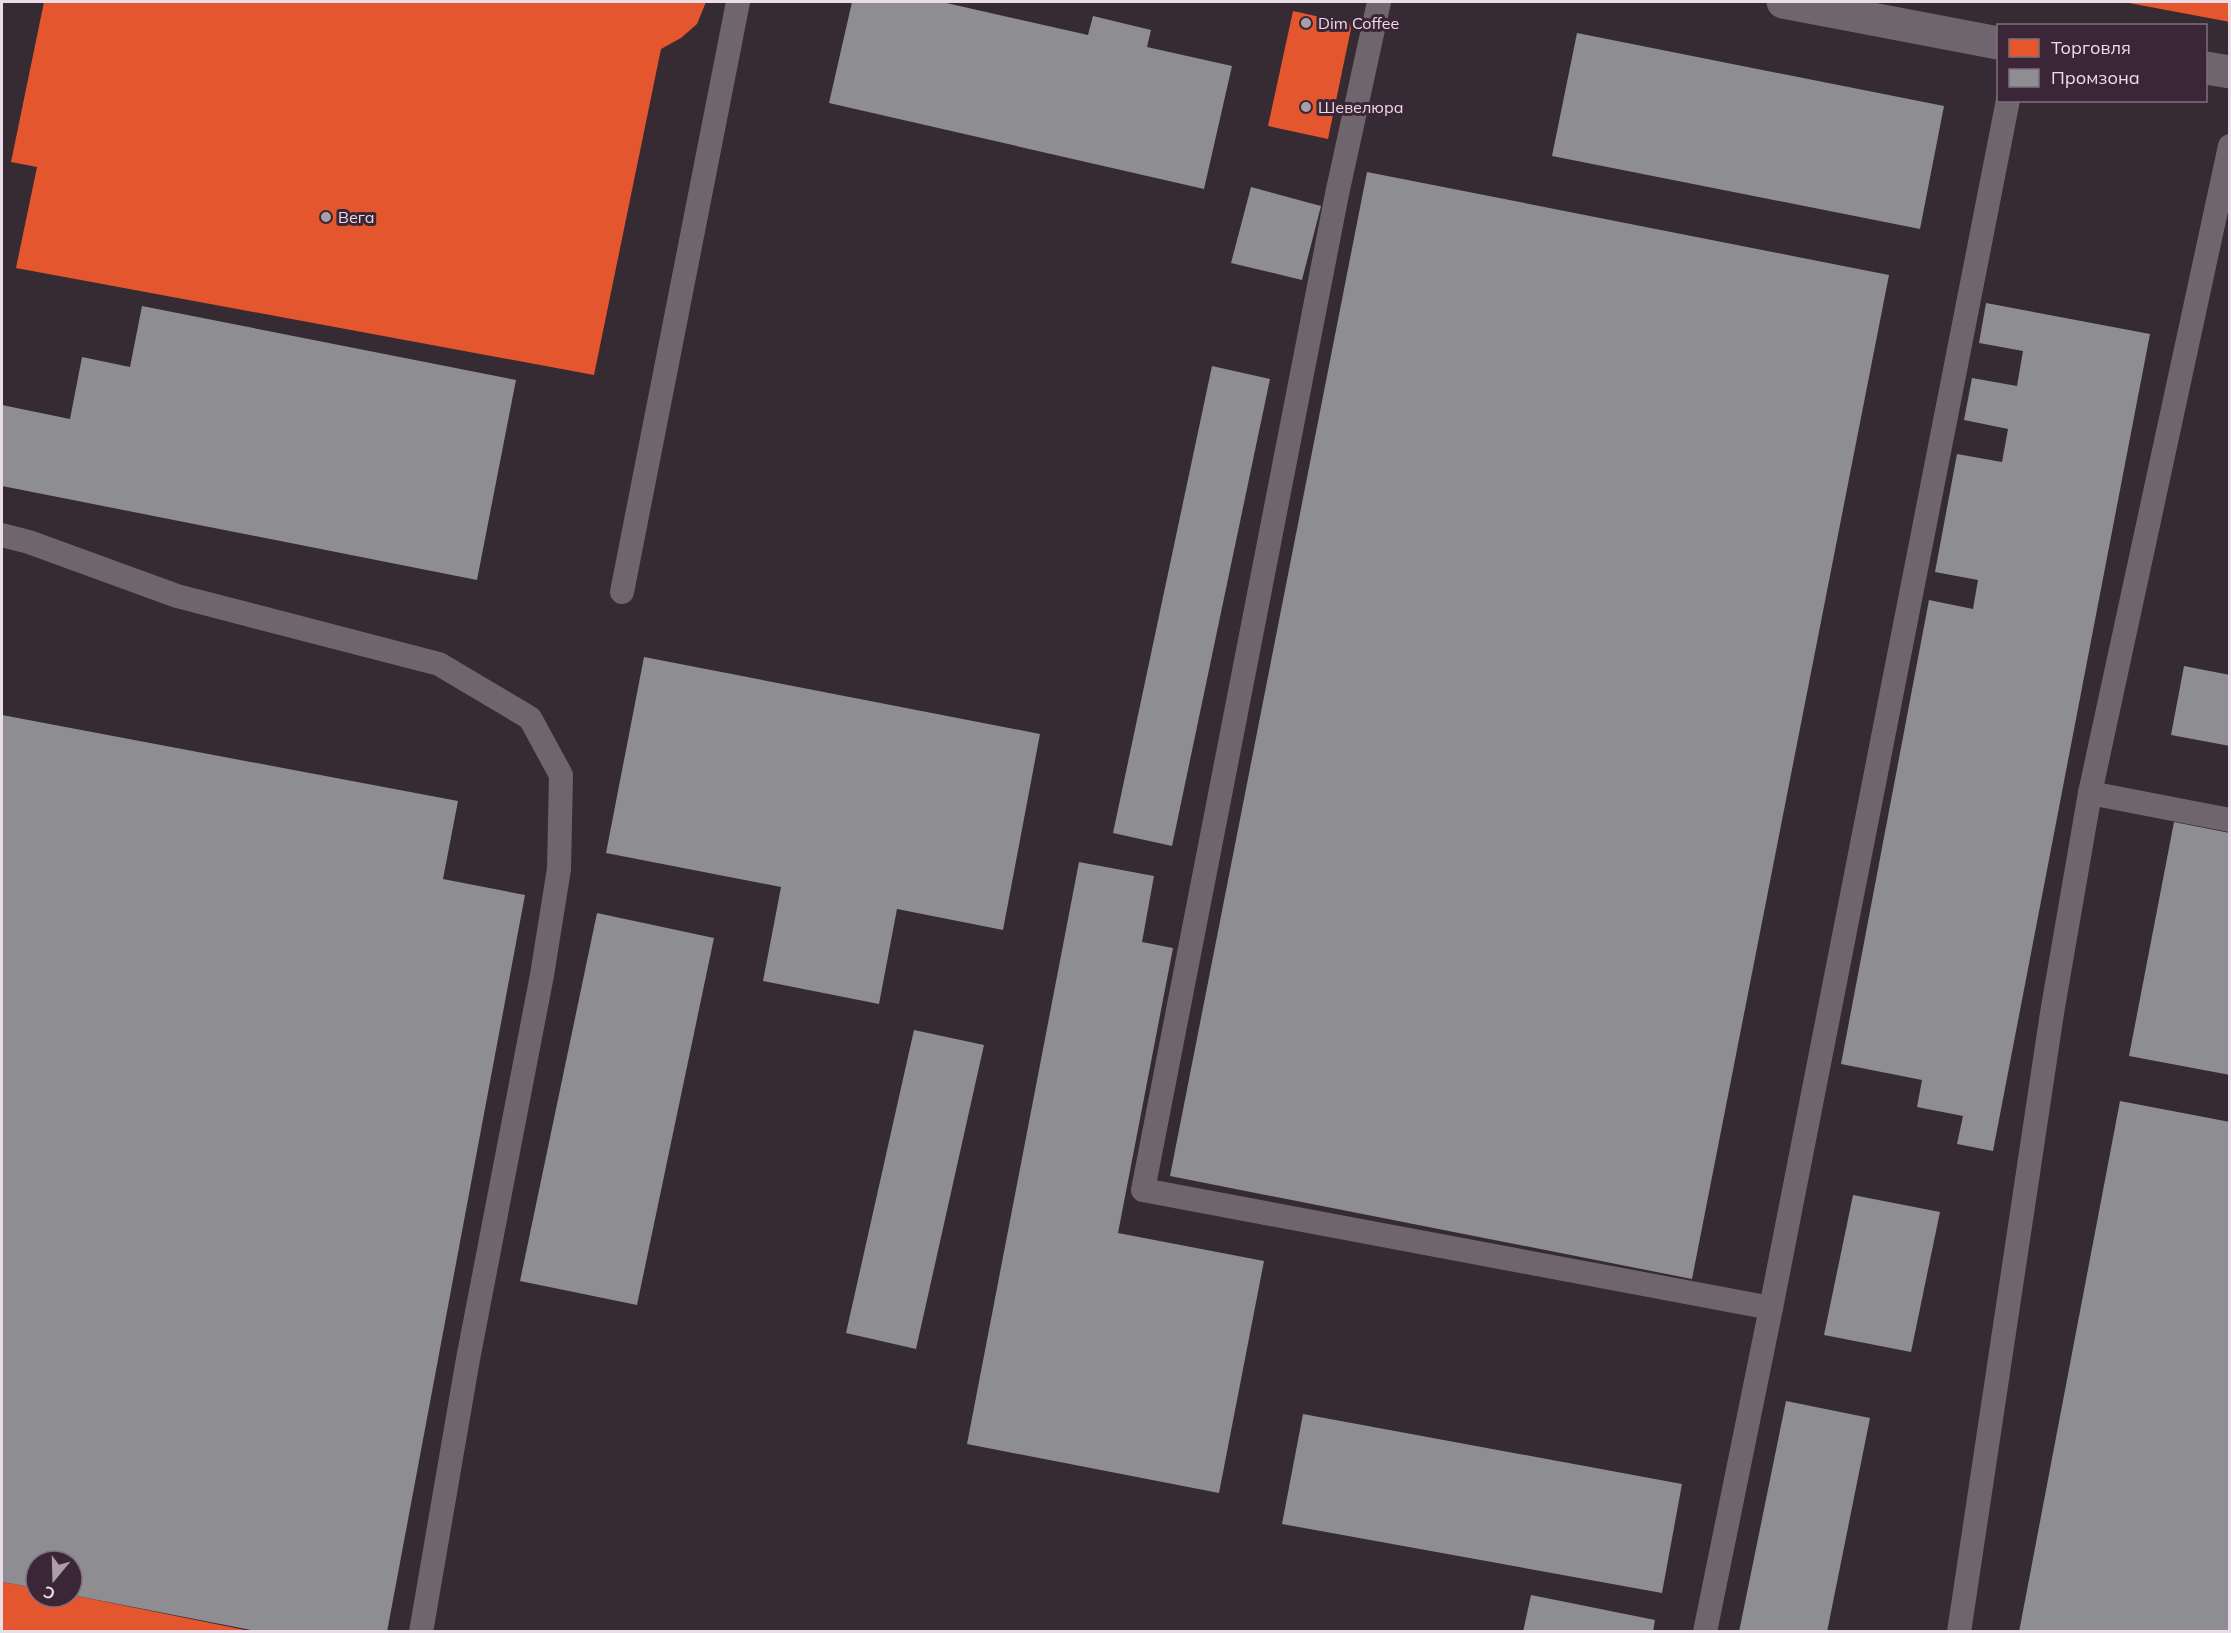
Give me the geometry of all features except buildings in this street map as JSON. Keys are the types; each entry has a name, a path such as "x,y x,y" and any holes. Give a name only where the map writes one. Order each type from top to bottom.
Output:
{"main road":[{"path":"1784,2 1997,43"},
{"path":"1870,2 1997,26"},
{"path":"2207,68 2229,72"},
{"path":"2207,83 2229,88"}],"lane":[{"path":"622,592 738,2"},
{"path":"1379,2 1335,206 1143,1190 1771,1308"},
{"path":"1704,1632 1771,1308 2008,102"},
{"path":"1959,1632 2052,1013 2090,793 2229,146"},
{"path":"2,536 29,542 177,596 439,664 530,718 561,775 559,869 542,975 470,1348 421,1632"},
{"path":"2090,793 2229,820"}],"place":[{"name":"Dim Coffee","path":"1306,23"},
{"name":"Шевелюра","path":"1306,107"},
{"name":"Вега","path":"326,217"}]}
